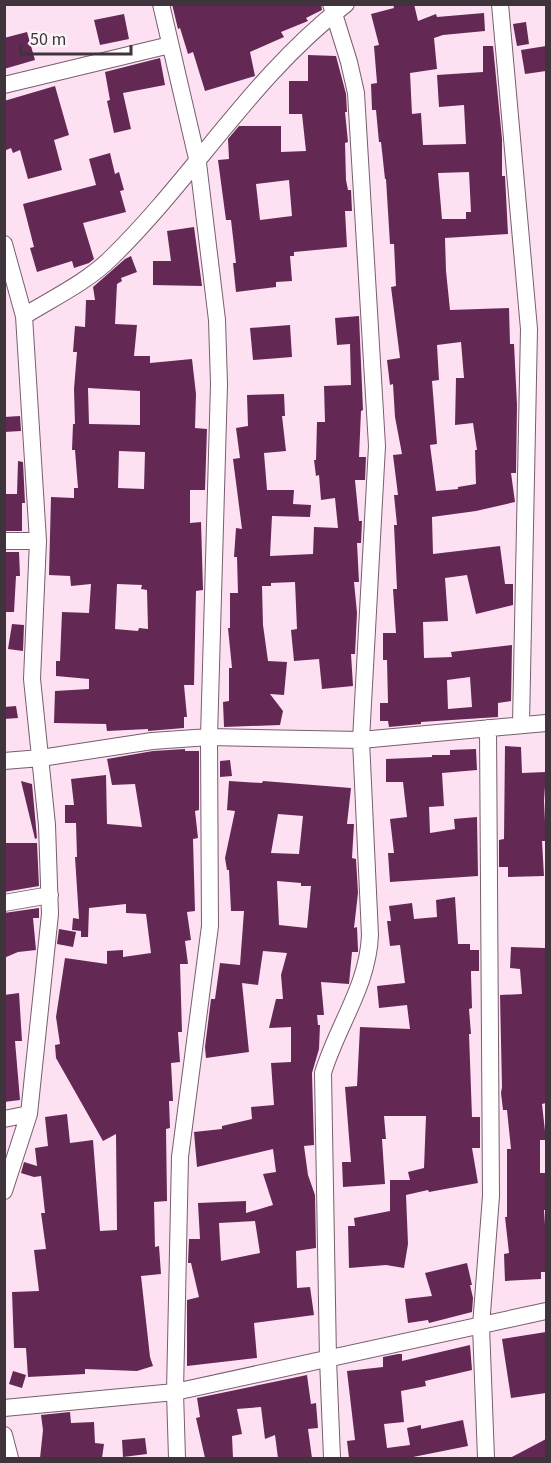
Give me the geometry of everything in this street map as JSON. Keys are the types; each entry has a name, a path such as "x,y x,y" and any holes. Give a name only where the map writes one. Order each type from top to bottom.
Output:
{"street":[{"path":"161,4 198,163 217,320 219,384 209,737 210,926 180,1157 175,1392 177,1458"},
{"path":"500,4 529,329 521,724"},
{"path":"24,316 91,275 111,259 198,163 254,91 337,8"},
{"path":"332,1458 323,1073 329,1053 359,990 369,956 361,740 377,446 356,93 337,8"},
{"path":"4,85 170,45"},
{"path":"4,244 24,316 38,541 32,680 41,758 50,895 50,914 29,1114 4,1191"},
{"path":"4,541 38,541"},
{"path":"4,761 41,758 152,741 209,737 361,740 546,723"},
{"path":"486,1458 481,1326 491,1196 488,728"},
{"path":"4,903 50,895"},
{"path":"4,1119 29,1114"},
{"path":"4,1408 175,1392 546,1311"},
{"path":"4,1435 10,1458"}],"building":[{"path":"172,4 321,4 322,10 306,18 308,21 281,32 284,37 250,52 255,76 205,91 193,52 188,54 180,28 178,29"},
{"path":"393,4 414,4 418,21 436,14 437,17 484,13 485,31 434,38 437,69 410,73 412,114 421,113 423,145 466,144 464,105 439,107 437,75 483,72 483,46 493,46 508,234 445,238 446,271 450,310 509,308 510,344 514,344 517,405 516,473 511,473 515,502 476,511 432,517 433,554 500,546 505,584 513,584 513,605 476,614 467,575 445,578 448,621 423,622 424,658 452,657 451,652 512,645 511,701 498,703 498,717 421,722 421,724 389,727 388,721 380,721 380,703 388,703 387,660 383,660 383,633 396,633 393,589 397,589 394,525 397,525 394,495 398,495 393,455 402,454 395,417 393,384 390,385 387,360 400,358 391,287 396,286 394,244 390,244 386,179 376,110 372,110 371,84 377,83 374,46 379,45 371,14 394,8","holes":["469,172 471,212 466,212 466,219 442,219 438,173","461,342 464,378 456,378 455,425 473,423 477,450 475,450 476,484 458,487 458,489 436,491 430,445 437,444 432,381 439,380 437,345","470,677 472,707 448,709 447,680"]},
{"path":"124,14 129,39 100,45 94,20"},
{"path":"526,22 529,44 517,46 513,24"},
{"path":"27,32 35,60 4,69 4,38"},
{"path":"546,46 546,71 525,74 521,50"},
{"path":"308,55 336,56 346,94 348,142 345,143 346,180 348,190 351,190 352,211 345,211 347,247 294,252 294,256 290,256 292,281 276,282 276,287 236,292 233,263 236,263 231,220 226,220 218,160 229,159 228,139 239,126 281,126 281,152 306,151 302,114 289,114 289,81 308,81","holes":["289,180 292,216 260,220 256,184"]},
{"path":"160,58 165,85 123,93 131,129 114,133 107,101 110,100 105,72"},
{"path":"55,86 69,135 54,140 62,170 28,179 20,150 13,153 11,148 4,151 4,101"},
{"path":"110,153 115,174 119,172 124,190 120,191 126,212 83,223 94,259 89,263 74,268 72,261 37,272 30,248 34,247 23,204 96,185 89,159"},
{"path":"194,227 202,286 153,285 153,261 171,261 167,231"},
{"path":"131,256 137,272 121,278 122,281 117,284 115,324 137,325 134,356 150,356 150,363 192,359 196,394 195,428 207,429 205,490 190,490 190,523 201,522 203,590 196,591 194,685 184,685 187,717 184,717 184,728 107,731 106,724 54,723 55,691 89,689 89,679 56,676 56,661 60,661 62,612 89,613 91,584 71,586 70,576 49,575 51,497 74,498 74,488 78,488 75,450 72,450 77,352 73,352 75,326 85,327 86,300 95,300 93,287","holes":["88,388 140,391 140,425 89,424","119,451 145,452 144,489 118,488","117,584 142,585 141,589 147,590 148,629 139,628 138,631 115,629"]},
{"path":"359,316 363,410 361,411 359,457 366,457 365,480 355,480 359,521 362,521 361,543 357,543 359,582 354,582 357,613 355,654 351,654 353,686 322,689 319,659 294,661 291,630 297,629 295,582 271,583 271,586 262,586 263,625 268,661 287,662 284,695 270,694 283,711 280,725 224,727 223,702 229,701 229,668 232,668 228,628 230,628 230,593 238,593 237,557 234,557 236,528 242,529 233,459 240,458 236,428 248,426 247,395 284,394 285,416 282,416 286,451 264,453 267,490 294,490 293,504 311,505 310,517 272,516 270,556 313,554 314,527 338,528 335,498 321,500 319,475 316,476 314,460 316,460 317,422 325,422 324,386 351,385 350,344 337,345 335,318"},
{"path":"290,325 292,357 253,360 250,328"},
{"path":"20,416 21,431 4,432 4,417"},
{"path":"18,461 23,462 25,503 22,503 22,531 4,531 4,494 17,494"},
{"path":"4,552 19,552 20,576 16,576 14,612 4,612"},
{"path":"12,624 24,625 23,651 8,649"},
{"path":"16,706 18,718 4,719 4,707"},
{"path":"505,746 521,747 522,773 546,772 544,801 546,841 542,841 544,876 508,877 508,867 499,867 499,840 504,839"},
{"path":"185,749 185,751 199,751 199,810 195,811 198,838 193,839 195,911 187,912 191,940 185,941 188,964 180,964 182,1032 178,1032 180,1062 171,1063 173,1101 169,1101 170,1128 166,1129 167,1201 154,1202 155,1247 159,1246 161,1274 141,1276 153,1366 137,1371 85,1369 85,1374 28,1377 26,1348 14,1348 12,1292 39,1291 34,1250 46,1249 41,1213 45,1213 41,1176 34,1177 21,1173 24,1162 37,1166 35,1148 48,1146 45,1117 67,1114 70,1143 93,1140 100,1231 117,1230 116,1134 103,1141 56,1058 55,1045 60,1044 56,1017 65,958 107,964 107,951 123,950 123,957 151,953 146,914 126,913 126,904 89,908 88,937 81,937 81,931 72,930 73,918 79,919 75,857 77,857 76,823 65,823 65,805 74,805 71,779 106,775 107,824 142,827 135,784 112,785 107,759 153,751"},
{"path":"476,749 477,770 442,773 444,806 429,807 430,833 455,829 454,819 477,817 478,876 390,882 388,853 394,853 390,819 407,817 403,782 386,782 386,759 450,755 450,750"},
{"path":"230,760 232,776 220,777 220,761"},
{"path":"21,781 32,784 37,838 35,839"},
{"path":"229,781 262,783 263,781 351,788 347,824 354,824 352,858 356,859 358,893 354,928 357,927 358,952 352,952 349,984 321,982 324,1015 317,1015 318,1025 320,1025 319,1049 312,1073 314,1145 304,1146 308,1175 315,1195 316,1248 296,1251 297,1288 310,1287 314,1315 254,1323 257,1358 187,1366 187,1300 199,1297 191,1263 188,1263 189,1239 200,1239 198,1203 246,1201 246,1213 273,1205 263,1174 276,1172 273,1149 197,1167 194,1132 222,1129 222,1126 252,1119 251,1107 274,1105 271,1063 291,1062 291,1027 269,1028 276,999 283,999 281,975 287,953 263,951 258,985 242,983 249,1052 206,1058 205,1047 211,999 215,999 220,963 240,965 244,911 231,911 229,870 227,870 225,858 235,811 227,810","holes":["278,814 303,816 299,854 271,853","277,881 311,886 307,928 279,925","255,1221 260,1253 221,1261 219,1223"]},
{"path":"4,843 37,843 39,886 4,892"},
{"path":"455,897 458,944 470,944 470,950 479,950 479,971 471,971 472,1008 469,1009 472,1117 480,1117 480,1148 472,1148 478,1183 406,1195 408,1244 404,1268 386,1265 349,1268 348,1226 355,1226 354,1218 390,1211 390,1180 410,1180 408,1172 424,1168 426,1116 384,1116 386,1139 382,1139 385,1184 343,1187 342,1162 351,1162 345,1087 357,1086 360,1027 410,1029 407,1005 379,1008 377,986 405,983 400,945 390,946 387,921 391,921 389,906 412,903 414,919 437,917 436,900"},
{"path":"39,908 39,918 33,918 36,950 18,952 4,958 4,913"},
{"path":"59,929 76,932 73,947 57,944"},
{"path":"511,947 546,948 546,1103 542,1104 546,1140 540,1140 540,1173 546,1173 546,1210 544,1210 546,1272 541,1272 541,1279 505,1281 504,1254 509,1253 505,1217 507,1217 507,1149 511,1149 507,1110 503,1110 501,1093 500,995 522,994 520,969 510,968"},
{"path":"19,993 22,1041 15,1041 20,1100 4,1102 4,995"},
{"path":"467,1263 472,1285 470,1285 473,1298 472,1312 429,1323 428,1320 408,1323 405,1299 432,1296 425,1273"},
{"path":"546,1332 546,1393 511,1398 502,1339"},
{"path":"470,1345 472,1370 425,1381 426,1386 401,1391 404,1422 384,1424 387,1448 410,1445 407,1428 421,1425 421,1429 463,1420 468,1446 408,1458 349,1458 347,1441 355,1440 347,1371 383,1367 383,1357 402,1354 402,1361"},
{"path":"13,1371 26,1375 22,1388 9,1384"},
{"path":"307,1375 311,1404 316,1403 318,1428 308,1429 312,1458 278,1458 275,1435 265,1439 261,1407 237,1409 242,1434 232,1436 233,1458 205,1458 196,1418 200,1417 197,1398"},
{"path":"70,1412 71,1423 94,1422 95,1443 104,1444 102,1458 40,1458 43,1430 41,1415"},
{"path":"145,1438 147,1454 123,1457 122,1440"},
{"path":"546,1439 546,1458 510,1458"}]}
